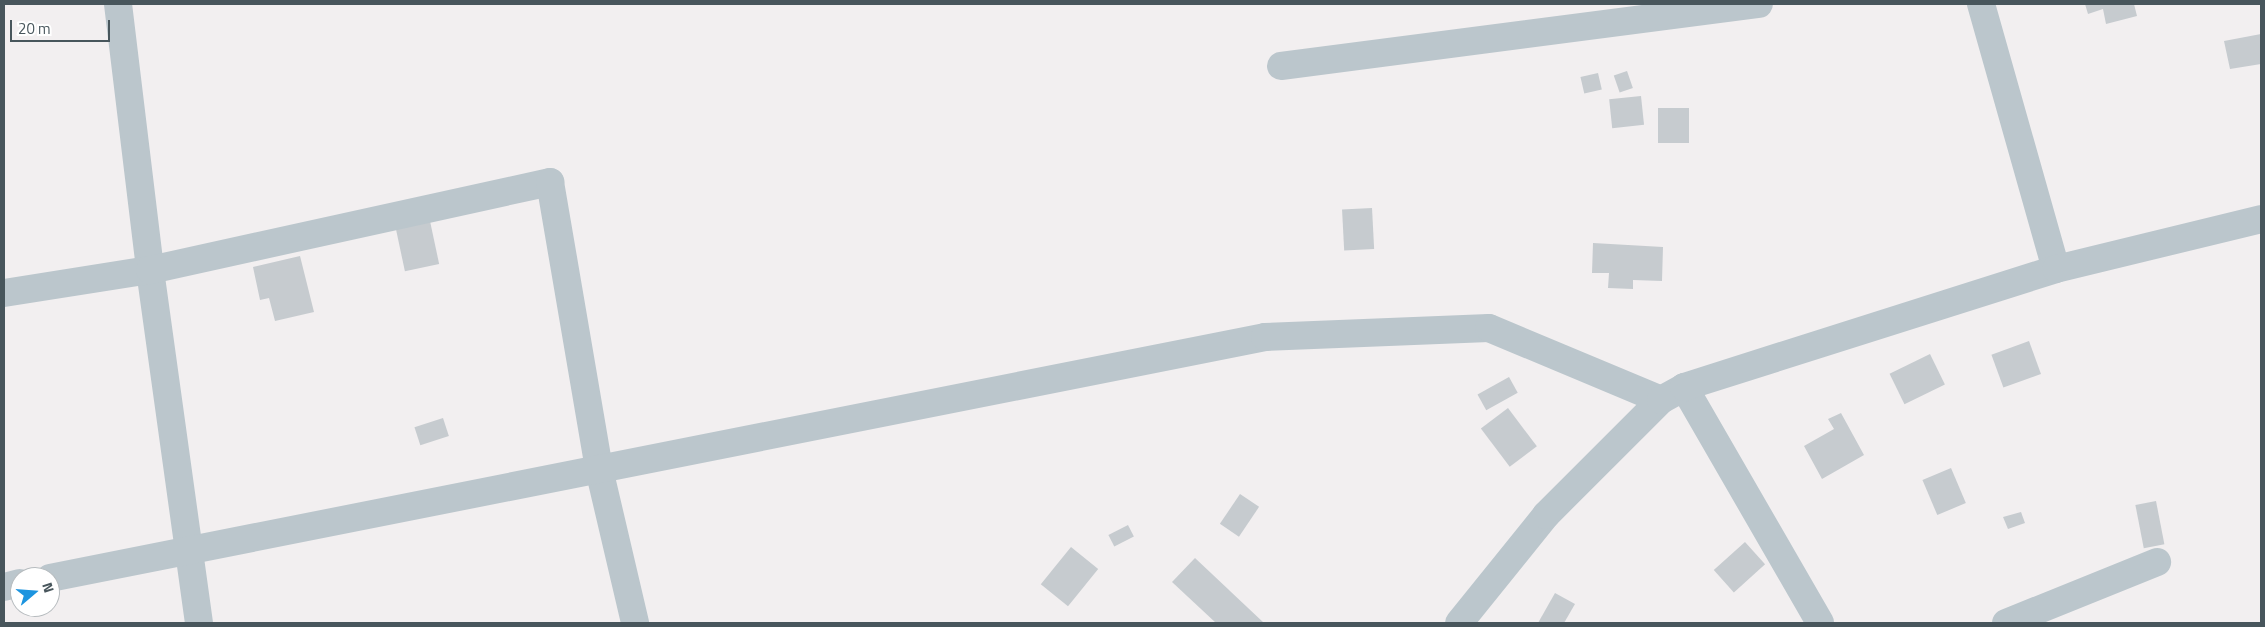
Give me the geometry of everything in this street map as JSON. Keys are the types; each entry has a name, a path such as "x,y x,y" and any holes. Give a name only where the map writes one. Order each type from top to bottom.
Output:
{"street":[{"path":"118,4 150,270 199,623"},
{"path":"1281,66 1668,10 1759,4"},
{"path":"1981,4 2056,269"},
{"path":"4,293 150,270 550,182 599,470 635,623"},
{"path":"1460,623 1546,515 1661,400 1684,387 2056,269 2261,219"},
{"path":"60,576 1265,337 1489,328 1661,400"},
{"path":"1684,387 1820,623"},
{"path":"2006,623 2156,562"}],"building":[{"path":"2085,4 2134,4 2137,16 2106,24 2103,9 2088,14"},
{"path":"2261,34 2261,64 2230,69 2224,41"},
{"path":"1627,71 1633,88 1620,93 1614,76"},
{"path":"1598,73 1602,90 1584,94 1580,77"},
{"path":"1641,96 1644,125 1612,128 1609,99"},
{"path":"1658,108 1689,108 1689,143 1658,143"},
{"path":"1372,208 1374,249 1344,251 1342,210"},
{"path":"430,221 439,264 405,271 396,228"},
{"path":"1593,243 1663,247 1662,281 1633,280 1633,289 1608,288 1609,273 1592,273"},
{"path":"300,256 314,312 275,321 269,298 260,300 253,267"},
{"path":"2029,341 2041,374 2003,388 1991,355"},
{"path":"1930,354 1945,385 1904,404 1890,374"},
{"path":"1509,377 1518,393 1486,410 1478,394"},
{"path":"1508,408 1537,446 1510,467 1481,428"},
{"path":"1841,413 1864,455 1822,479 1804,446 1834,429 1828,419"},
{"path":"443,418 449,436 420,445 414,427"},
{"path":"1951,468 1966,503 1937,515 1922,480"},
{"path":"1240,494 1259,507 1239,537 1220,524"},
{"path":"2156,501 2164,544 2144,548 2135,505"},
{"path":"2021,512 2025,523 2008,529 2003,517"},
{"path":"1128,525 1134,537 1114,547 1108,535"},
{"path":"1745,542 1765,564 1734,592 1714,570"},
{"path":"1071,547 1098,569 1068,606 1041,584"},
{"path":"1195,558 1264,623 1216,623 1172,582"},
{"path":"1555,593 1575,604 1564,623 1538,623"}]}
